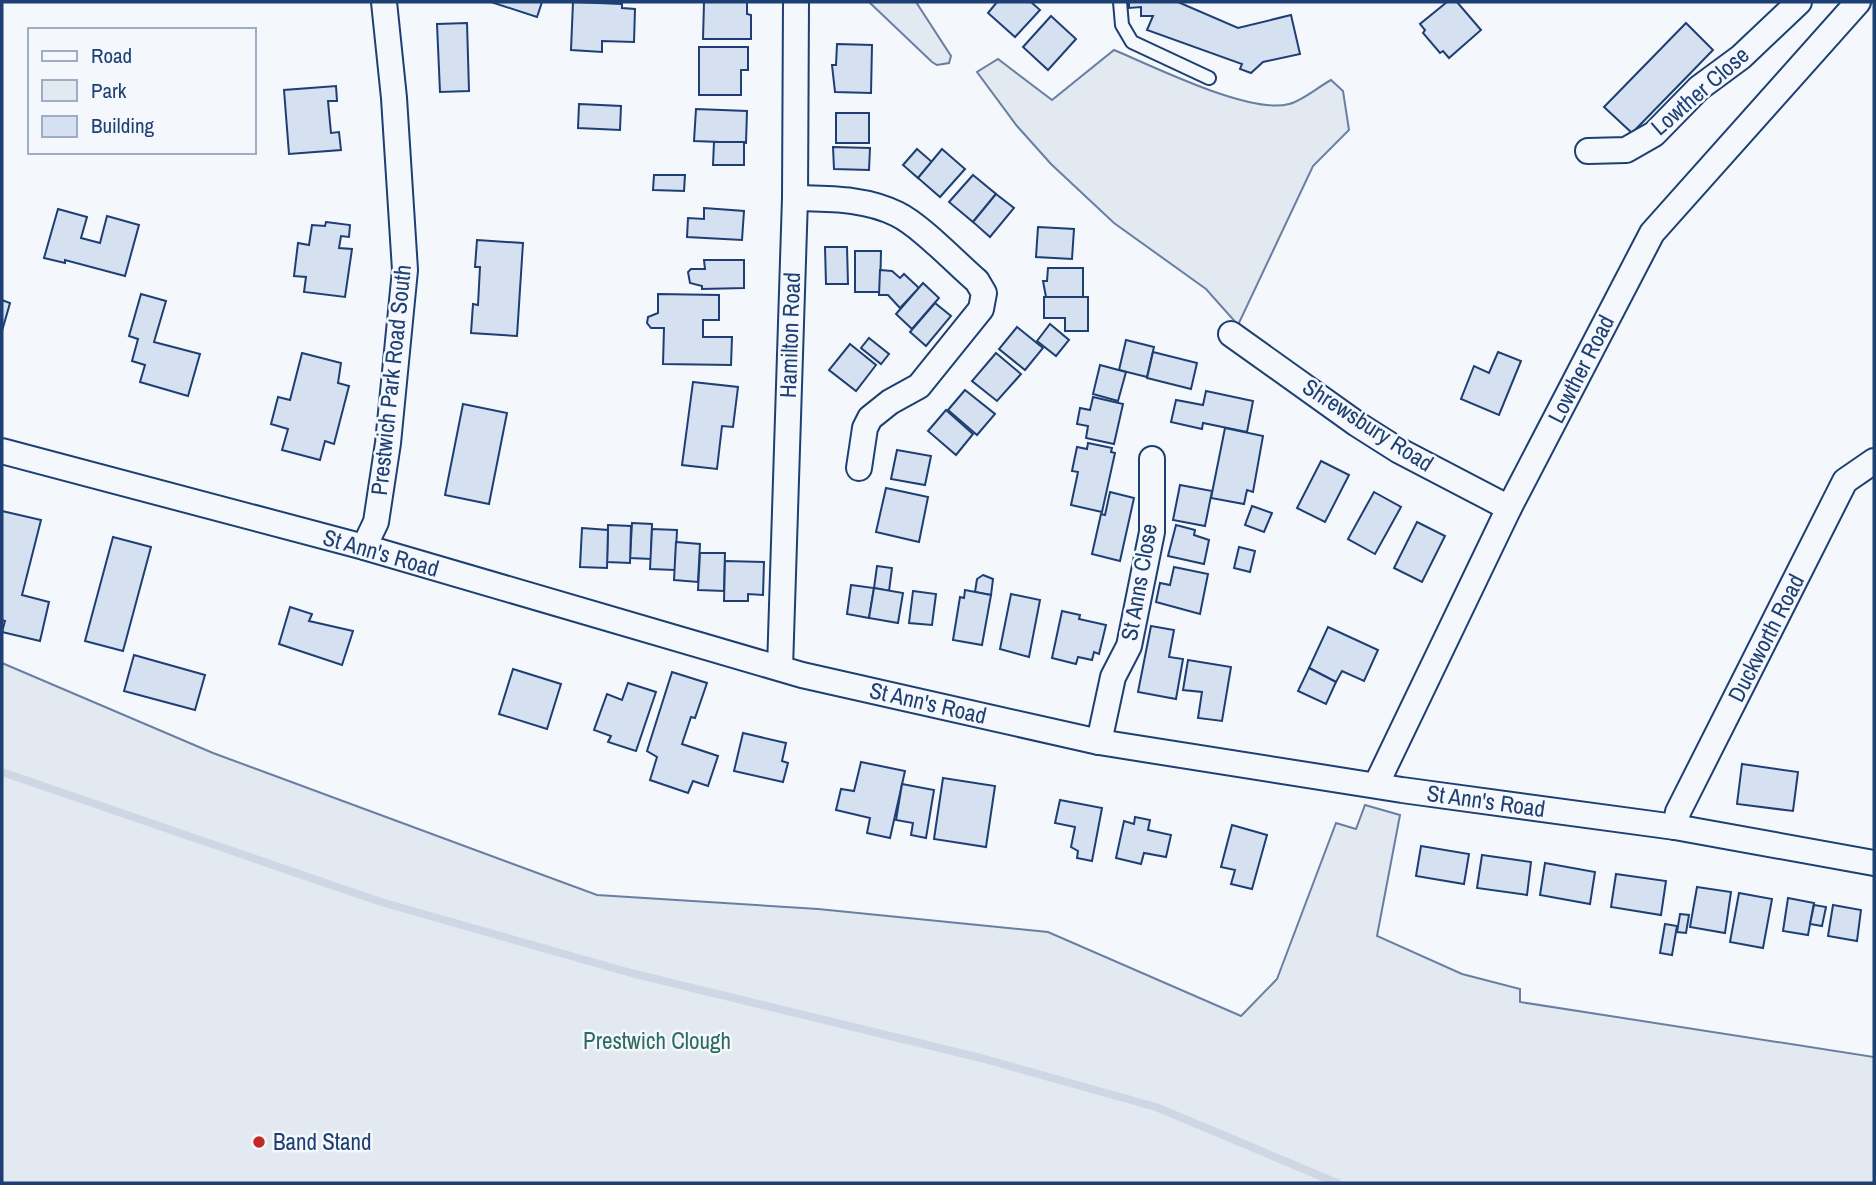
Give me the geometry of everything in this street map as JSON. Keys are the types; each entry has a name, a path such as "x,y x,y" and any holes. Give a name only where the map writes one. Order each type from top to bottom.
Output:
{"street":[{"name":"Prestwich Park Road South","path":"364,547 376,522 388,443 405,270 394,99 384,2"},
{"name":"Hamilton Road","path":"780,668 795,198 796,2"},
{"name":"Lowther Close","path":"1588,151 1626,150 1654,134 1699,88 1741,57 1799,2"},
{"name":"Lowther Road","path":"1376,785 1509,508 1652,233 1858,2"},
{"path":"795,198 843,199 873,205 900,215 977,281 984,293 981,309 919,386 890,402 870,418 865,428 859,468"},
{"name":"Shrewsbury Road","path":"1231,334 1398,450 1509,508"},
{"name":"St Ann's Road","path":"2,451 364,547 780,668 1099,742 1376,785 1675,827 1874,863"},
{"name":"St Anns Close","path":"1099,742 1113,677 1129,646 1152,532 1152,459"},
{"name":"Duckworth Road","path":"1675,827 1678,812 1846,481 1874,461"}],"lane":[{"path":"1120,2 1122,25 1132,42 1209,78"}],"green space":[{"path":"869,2 916,2 951,56 949,63 937,65 932,62"},
{"path":"1114,50 1202,87 1251,102 1289,104 1331,80 1343,91 1349,130 1313,166 1238,325 1206,289 1114,223 1051,164 1017,126 977,72 998,59 1052,100"},
{"name":"Prestwich Clough","path":"2,663 213,753 597,895 818,909 1048,932 1241,1016 1277,979 1336,823 1356,829 1365,805 1400,815 1377,936 1462,974 1520,989 1520,1002 1874,1057 1874,1183 2,1183"}],"building":[{"path":"491,2 542,2 537,17"},
{"path":"573,2 622,4 622,8 635,9 634,42 602,41 602,52 571,50"},
{"path":"704,2 747,2 747,14 751,15 751,39 703,39"},
{"path":"997,2 1031,2 1040,10 1015,37 988,13"},
{"path":"1129,2 1178,2 1238,28 1291,15 1300,54 1263,62 1251,73 1240,69 1242,64 1147,30 1153,16 1141,16 1141,7 1129,8"},
{"path":"1447,2 1457,2 1481,30 1449,58 1443,51 1440,53 1423,33 1425,30 1420,24"},
{"path":"1051,16 1076,39 1048,70 1023,47"},
{"path":"467,23 469,91 440,92 437,24"},
{"path":"1686,23 1713,50 1632,133 1604,107"},
{"path":"837,44 872,45 871,93 835,92 832,65 836,65"},
{"path":"699,47 748,47 748,70 741,70 741,95 699,95"},
{"path":"336,86 337,101 328,101 331,133 339,132 341,150 289,154 284,90"},
{"path":"579,104 621,106 620,130 578,128"},
{"path":"696,109 747,111 746,143 694,141"},
{"path":"836,113 869,113 869,143 836,143"},
{"path":"714,142 744,142 744,165 713,165"},
{"path":"833,147 870,148 869,170 834,169"},
{"path":"917,149 932,162 918,178 903,165"},
{"path":"942,149 965,169 940,197 918,178"},
{"path":"654,175 685,175 684,191 653,190"},
{"path":"973,175 996,194 973,222 949,202"},
{"path":"996,194 1014,208 990,237 973,222"},
{"path":"704,208 744,211 742,240 687,237 688,218 704,219"},
{"path":"58,209 87,217 81,238 100,243 107,216 139,225 125,276 65,260 65,263 44,258"},
{"path":"326,222 350,225 349,237 341,236 339,248 352,249 345,297 304,292 306,277 294,276 298,243 309,245 312,225 325,226"},
{"path":"1038,227 1074,229 1072,259 1036,257"},
{"path":"477,240 523,243 517,336 471,333 473,304 478,305 480,267 475,267"},
{"path":"825,247 847,247 848,284 826,284"},
{"path":"855,251 881,251 880,292 855,292"},
{"path":"704,260 744,260 744,288 702,289 702,286 690,283 688,272 691,269 705,269"},
{"path":"1048,268 1083,268 1083,297 1046,297 1043,281 1047,281"},
{"path":"880,270 892,271 900,278 904,274 919,288 900,308 888,295 879,295"},
{"path":"923,283 939,298 912,329 896,314"},
{"path":"141,294 166,301 154,342 200,354 188,396 140,382 145,365 132,361 138,339 129,336"},
{"path":"658,294 719,295 719,320 703,320 703,337 732,337 731,365 663,364 664,328 651,328 647,323 648,317 658,313"},
{"path":"1044,297 1088,297 1088,331 1065,331 1065,318 1044,318"},
{"path":"2,300 10,303 2,331"},
{"path":"935,303 951,316 926,346 910,332"},
{"path":"1050,324 1069,340 1056,356 1037,341"},
{"path":"1017,327 1043,348 1025,370 999,349"},
{"path":"869,338 889,354 881,364 861,348"},
{"path":"1126,340 1154,347 1147,377 1119,370"},
{"path":"850,344 876,365 856,391 829,370"},
{"path":"1153,352 1197,363 1191,389 1147,378"},
{"path":"1498,352 1521,361 1499,415 1461,399 1474,366 1489,373"},
{"path":"302,353 341,363 338,383 349,386 334,444 325,441 320,460 282,450 288,429 271,424 278,397 290,400"},
{"path":"996,353 1021,374 997,401 972,381"},
{"path":"1100,365 1126,372 1118,401 1093,394"},
{"path":"693,382 738,387 733,427 722,426 717,469 682,465"},
{"path":"965,390 995,414 977,435 948,410"},
{"path":"1206,391 1253,401 1247,432 1203,423 1202,429 1171,422 1176,400 1203,405"},
{"path":"1093,397 1123,404 1114,444 1086,438 1088,426 1077,424 1080,408 1090,410"},
{"path":"463,404 507,413 489,504 445,495"},
{"path":"946,410 973,434 956,455 928,431"},
{"path":"1225,428 1263,436 1253,492 1247,490 1244,504 1211,498"},
{"path":"1088,443 1112,448 1111,452 1115,453 1102,512 1071,505 1078,472 1072,471 1077,447 1087,449"},
{"path":"897,450 931,456 925,485 891,479"},
{"path":"1321,461 1349,475 1325,522 1297,508"},
{"path":"1180,485 1212,491 1205,526 1173,520"},
{"path":"886,488 928,497 919,542 876,532"},
{"path":"1110,492 1134,498 1120,561 1092,554 1101,514 1105,515"},
{"path":"1374,492 1401,507 1375,554 1348,539"},
{"path":"1252,506 1272,513 1264,532 1245,525"},
{"path":"2,511 41,520 22,595 49,602 40,641 2,632 5,621 2,620"},
{"path":"1417,522 1445,536 1422,582 1394,568"},
{"path":"632,523 652,524 651,559 630,558"},
{"path":"608,525 631,526 630,563 607,562"},
{"path":"1176,525 1195,530 1194,535 1209,540 1204,564 1168,556"},
{"path":"582,528 608,530 607,568 580,567"},
{"path":"652,529 677,530 675,570 650,569"},
{"path":"113,537 151,547 123,651 85,641"},
{"path":"676,542 700,544 698,582 674,580"},
{"path":"1239,547 1255,551 1250,572 1234,568"},
{"path":"700,553 725,553 724,591 698,590"},
{"path":"725,561 764,562 763,595 748,594 748,601 724,601"},
{"path":"877,566 892,568 889,591 874,588"},
{"path":"1174,567 1208,574 1200,614 1156,602 1160,583 1170,585"},
{"path":"983,575 993,579 991,595 975,592 977,579"},
{"path":"851,585 874,588 869,618 847,614"},
{"path":"874,588 903,593 898,623 869,618"},
{"path":"965,590 991,595 982,645 953,640 960,597 964,598"},
{"path":"913,591 936,594 932,625 909,623"},
{"path":"1011,594 1040,600 1029,657 1000,649"},
{"path":"290,607 312,614 309,621 353,631 342,665 279,644"},
{"path":"1062,611 1080,615 1079,619 1106,625 1099,654 1094,652 1092,660 1078,657 1076,664 1052,658"},
{"path":"1151,626 1174,630 1169,657 1183,659 1176,699 1138,692"},
{"path":"1328,627 1378,650 1364,681 1342,671 1336,682 1309,668"},
{"path":"134,655 205,675 195,710 124,691"},
{"path":"1188,660 1231,667 1222,721 1198,718 1202,692 1183,690"},
{"path":"1309,668 1336,682 1326,704 1298,691"},
{"path":"513,669 561,684 547,729 499,714"},
{"path":"672,672 707,683 695,718 691,717 682,744 718,756 708,786 693,781 688,793 650,780 657,757 647,751"},
{"path":"628,683 656,692 636,751 608,742 611,736 594,730 607,694 622,700"},
{"path":"743,733 786,743 782,761 788,763 783,782 734,771"},
{"path":"861,762 905,771 890,838 867,833 870,818 836,810 841,789 854,791"},
{"path":"1742,764 1798,772 1793,811 1737,804"},
{"path":"943,778 995,786 986,847 934,839"},
{"path":"902,784 934,790 926,838 911,835 913,823 896,820"},
{"path":"1060,800 1102,808 1092,861 1077,858 1078,851 1071,847 1075,827 1055,823"},
{"path":"1135,817 1150,820 1148,830 1171,835 1166,857 1144,853 1141,864 1116,858 1124,821 1134,824"},
{"path":"1232,825 1267,835 1252,889 1231,884 1235,870 1221,867"},
{"path":"1421,846 1469,854 1464,884 1416,876"},
{"path":"1482,855 1531,862 1527,895 1477,888"},
{"path":"1545,863 1595,872 1590,904 1540,895"},
{"path":"1616,874 1666,881 1661,915 1611,907"},
{"path":"1697,887 1731,892 1725,933 1690,927"},
{"path":"1739,893 1772,899 1763,948 1730,942"},
{"path":"1788,898 1814,903 1808,935 1783,931"},
{"path":"1814,905 1826,907 1822,926 1810,924"},
{"path":"1833,905 1861,910 1857,941 1828,936"},
{"path":"1680,914 1689,915 1686,933 1677,932"},
{"path":"1665,924 1677,926 1672,955 1660,953"}],"waterway":[{"path":"2,772 381,902 631,973 981,1058 1156,1107 1337,1183"}],"place":[{"name":"Band Stand","path":"259,1142"}]}
